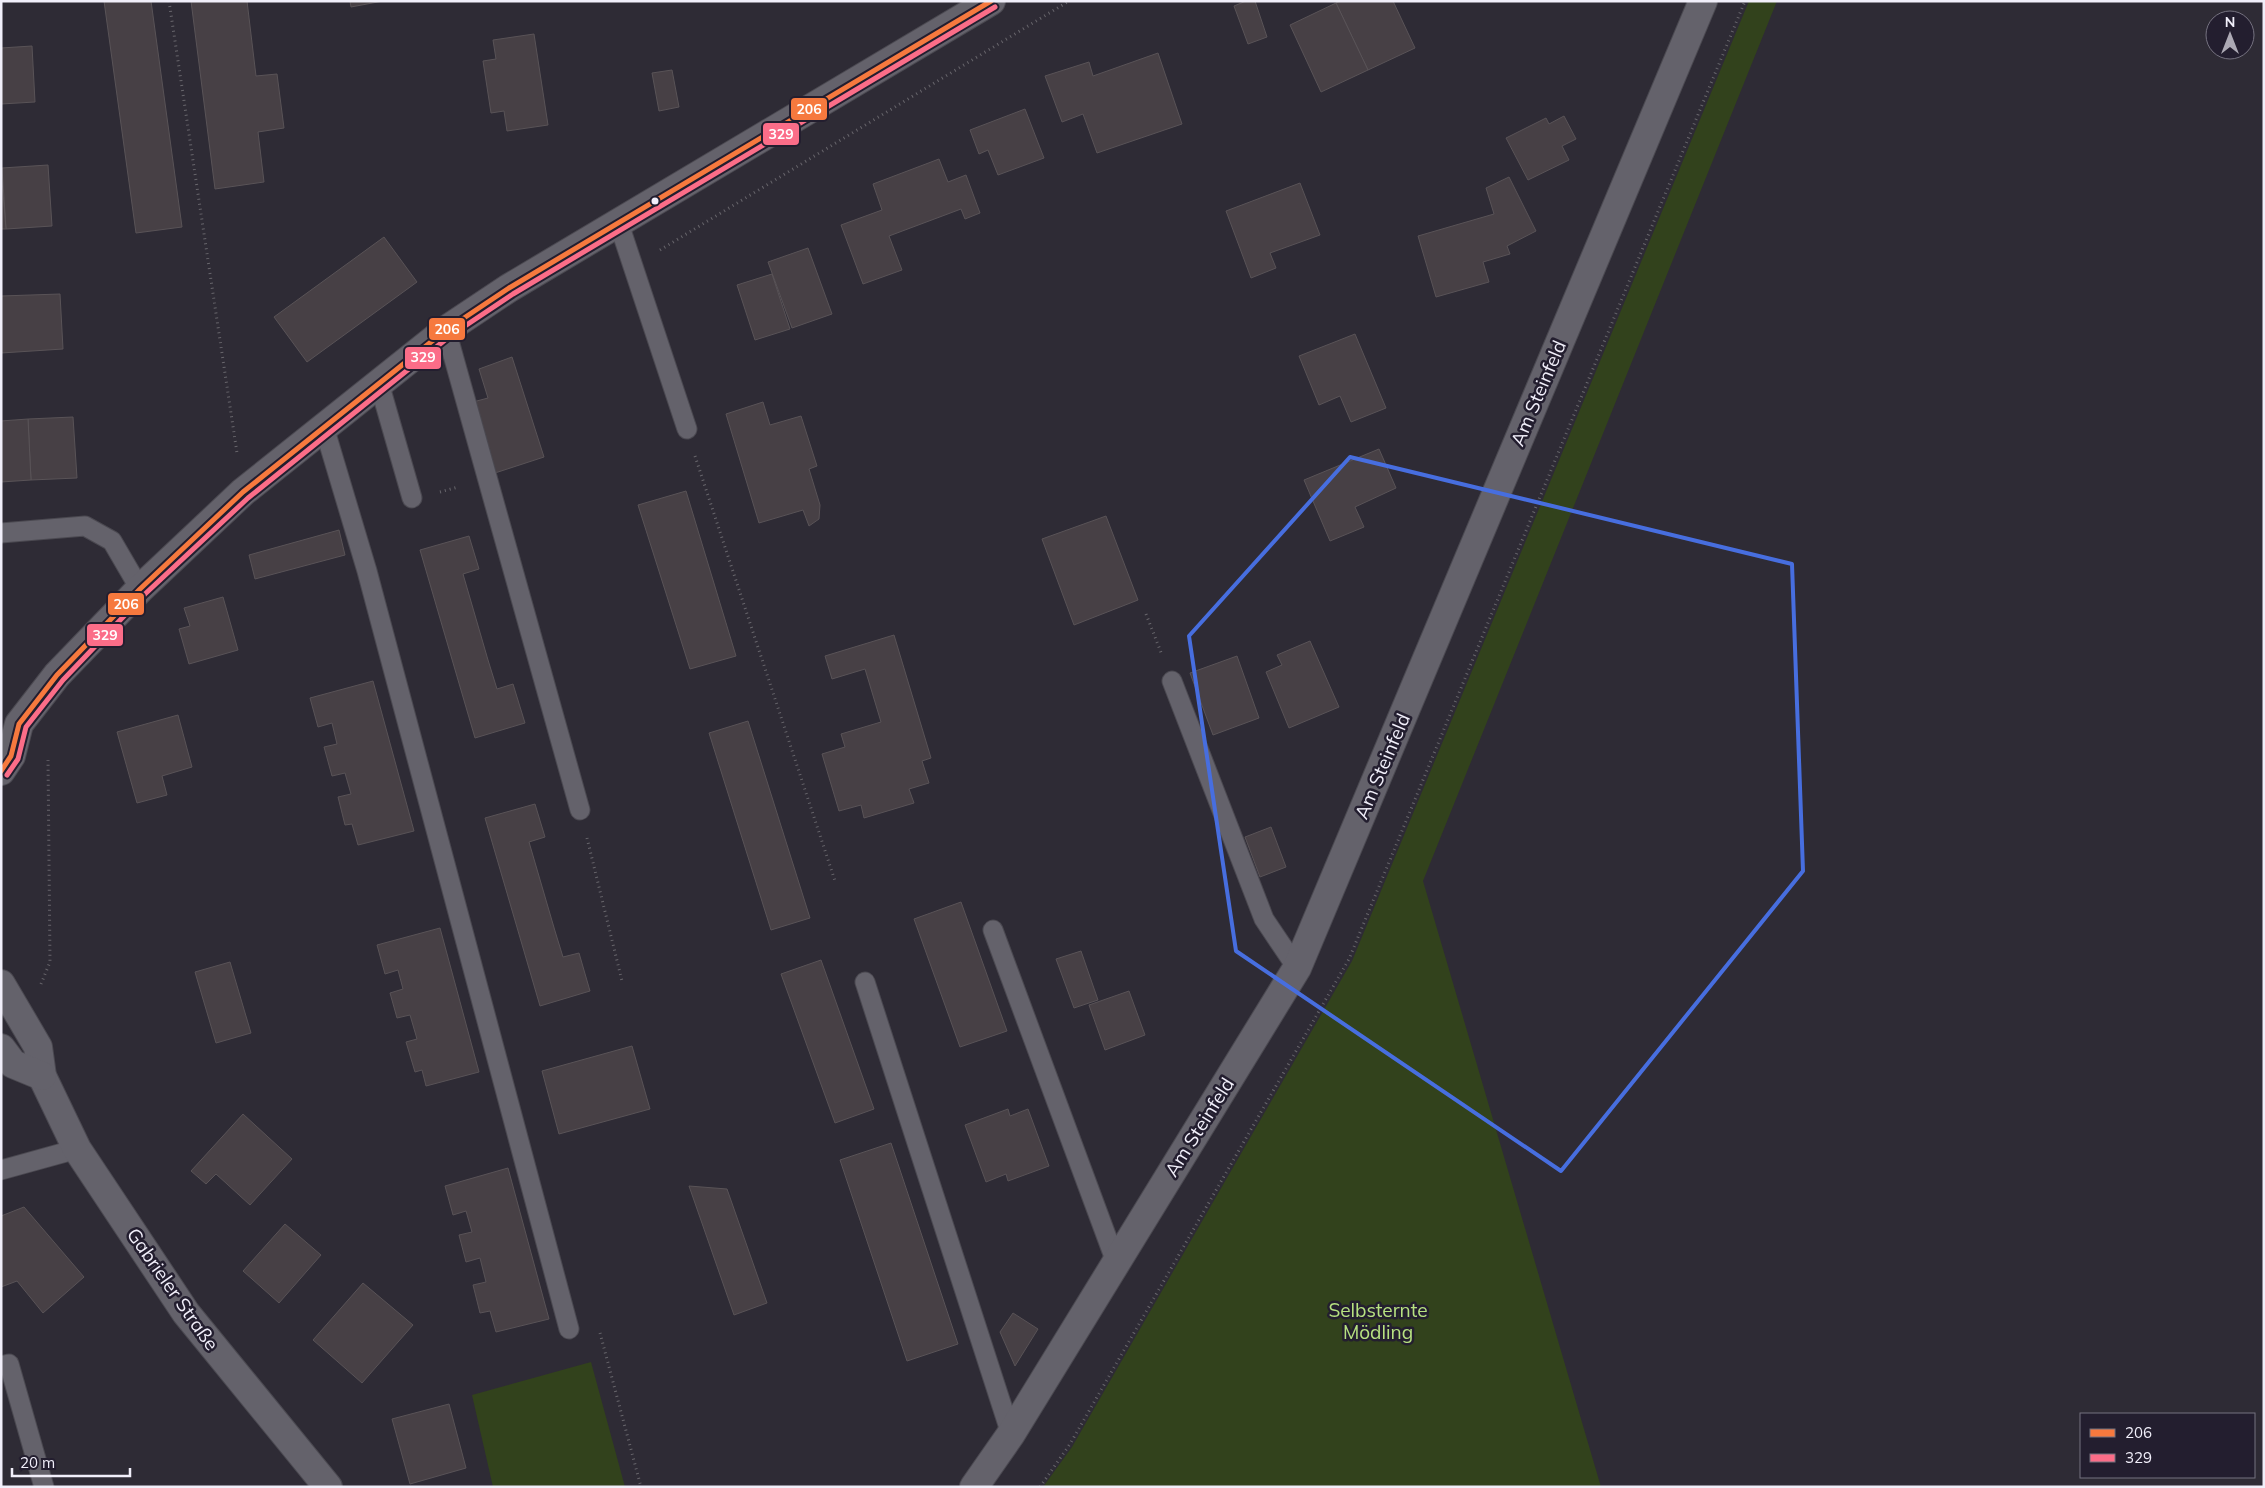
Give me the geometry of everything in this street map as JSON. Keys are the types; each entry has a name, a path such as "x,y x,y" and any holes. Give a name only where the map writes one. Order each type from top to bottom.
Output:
{"street":[{"path":"1,771 11,756 10,729 57,675 140,589 243,492 446,330 509,288 990,1"},
{"name":"Am Steinfeld","path":"974,1487 1011,1434 1297,968 1703,1"},
{"name":"Gabrieler Straße","path":"1,984 38,1047 42,1076 77,1149 186,1313 328,1487"},
{"path":"1,1048 14,1064 42,1076"}],"lane":[{"path":"619,224 686,429"},
{"path":"446,330 580,810"},
{"path":"378,383 412,498"},
{"path":"324,427 367,571 569,1328"},
{"path":"1,533 85,526 112,542 140,589"},
{"path":"1172,681 1264,919 1297,968"},
{"path":"993,930 1116,1262"},
{"path":"865,982 1011,1434"},
{"path":"1,1170 77,1149"},
{"path":"1,1366 9,1364 44,1487"}],"path":[{"path":"169,1 243,492"},
{"path":"686,429 835,881"},
{"path":"1146,614 1172,681"},
{"path":"580,810 622,981"}],"highlighted area":[{"path":"1350,457 1792,564 1803,871 1561,1171 1236,951 1189,636"}],"green space":[{"name":"Selbsternte Mödling","path":"1749,1 1777,1 1423,881 1601,1487 1043,1487 1072,1447 1352,961"},
{"path":"591,1362 625,1487 493,1487 472,1395"}],"building":[{"path":"104,1 151,1 182,227 136,233"},
{"path":"191,1 247,1 256,76 277,74 284,128 258,132 264,182 215,189"},
{"path":"350,1 383,1 351,7"},
{"path":"1246,1 1255,1 1267,37 1248,44 1234,6"},
{"path":"1340,1 1393,1 1415,48 1368,70 1336,3"},
{"path":"1336,3 1368,70 1321,92 1290,25"},
{"path":"534,34 548,125 507,131 504,111 491,113 483,61 496,59 493,40"},
{"path":"32,46 35,102 1,104 1,48"},
{"path":"1158,53 1182,124 1097,153 1083,114 1062,122 1045,76 1089,62 1093,76"},
{"path":"672,70 679,107 659,111 652,73"},
{"path":"1025,109 1044,158 998,175 988,150 979,154 970,130"},
{"path":"1564,116 1576,139 1562,146 1569,160 1528,180 1506,138 1546,118 1549,124"},
{"path":"939,159 948,182 966,175 980,213 965,219 961,209 889,236 902,270 863,284 841,225 882,210 873,184"},
{"path":"48,165 52,226 6,229 2,168"},
{"path":"1,168 6,229 1,229"},
{"path":"1509,177 1536,231 1507,246 1510,254 1483,262 1489,282 1436,297 1418,236 1494,214 1486,188"},
{"path":"1300,183 1320,235 1270,253 1276,268 1251,278 1226,211"},
{"path":"384,237 417,282 307,362 274,317"},
{"path":"808,248 832,314 792,328 768,262"},
{"path":"772,274 790,329 755,340 737,285"},
{"path":"60,294 63,349 1,353 1,296"},
{"path":"1355,334 1386,408 1351,422 1340,396 1319,405 1299,356"},
{"path":"512,357 544,457 495,473 473,402 488,398 479,369"},
{"path":"763,402 770,425 801,416 817,466 809,469 820,505 819,519 809,526 803,510 759,523 726,414"},
{"path":"73,417 77,478 31,480 28,419"},
{"path":"28,419 31,480 1,482 1,421"},
{"path":"1379,449 1396,488 1355,507 1364,527 1330,541 1304,480"},
{"path":"686,491 736,656 690,669 638,505"},
{"path":"1106,516 1138,600 1074,625 1042,539"},
{"path":"339,530 345,555 255,579 249,555"},
{"path":"469,536 479,569 463,574 488,660 497,689 513,684 525,723 475,738 420,550"},
{"path":"223,597 238,650 189,664 179,629 190,626 184,608"},
{"path":"894,635 931,758 922,761 929,783 909,789 914,803 864,818 861,805 839,811 822,754 845,747 841,734 881,722 865,669 832,679 825,656"},
{"path":"1310,641 1339,707 1289,728 1266,672 1282,665 1277,655"},
{"path":"1237,656 1259,718 1213,735 1190,673"},
{"path":"373,681 414,831 358,845 352,824 345,825 338,797 351,794 345,773 332,776 324,747 337,744 332,723 318,727 310,698"},
{"path":"178,715 192,767 162,776 167,795 137,803 117,732"},
{"path":"748,721 810,918 771,930 709,733"},
{"path":"535,804 545,837 529,842 555,931 563,957 579,953 590,991 540,1006 485,818"},
{"path":"1271,827 1286,867 1260,877 1245,837"},
{"path":"961,902 1007,1031 960,1047 914,919"},
{"path":"440,928 479,1072 426,1086 422,1070 415,1072 406,1042 417,1039 410,1015 397,1018 390,993 403,989 398,970 385,974 377,945"},
{"path":"1081,951 1098,1000 1074,1008 1056,959"},
{"path":"821,960 874,1109 835,1123 781,974"},
{"path":"230,962 251,1033 216,1043 195,972"},
{"path":"1129,991 1145,1035 1105,1050 1089,1005"},
{"path":"632,1046 650,1109 559,1134 542,1071"},
{"path":"1008,1109 1010,1116 1028,1109 1049,1166 1008,1181 1006,1174 986,1182 965,1125"},
{"path":"243,1114 292,1159 250,1205 216,1174 206,1184 191,1171"},
{"path":"891,1143 958,1344 907,1361 840,1160"},
{"path":"508,1168 549,1319 496,1332 490,1311 480,1313 473,1285 486,1282 480,1258 466,1262 459,1235 472,1232 466,1211 453,1215 445,1186"},
{"path":"689,1186 727,1189 767,1303 734,1315"},
{"path":"24,1207 84,1277 43,1313 17,1281 1,1287 1,1216"},
{"path":"285,1224 321,1255 279,1303 243,1271"},
{"path":"363,1283 413,1325 362,1383 313,1340"},
{"path":"1013,1313 1038,1329 1015,1366 1000,1332"},
{"path":"449,1404 466,1468 410,1484 392,1419"}],"transit line":[{"name":"206","path":"1,771 11,756 19,724 57,675 140,589 243,492 446,330 509,288 991,1"},
{"name":"329","path":"7,775 18,759 26,727 63,680 145,594 248,498 450,336 513,294 995,7"}]}
